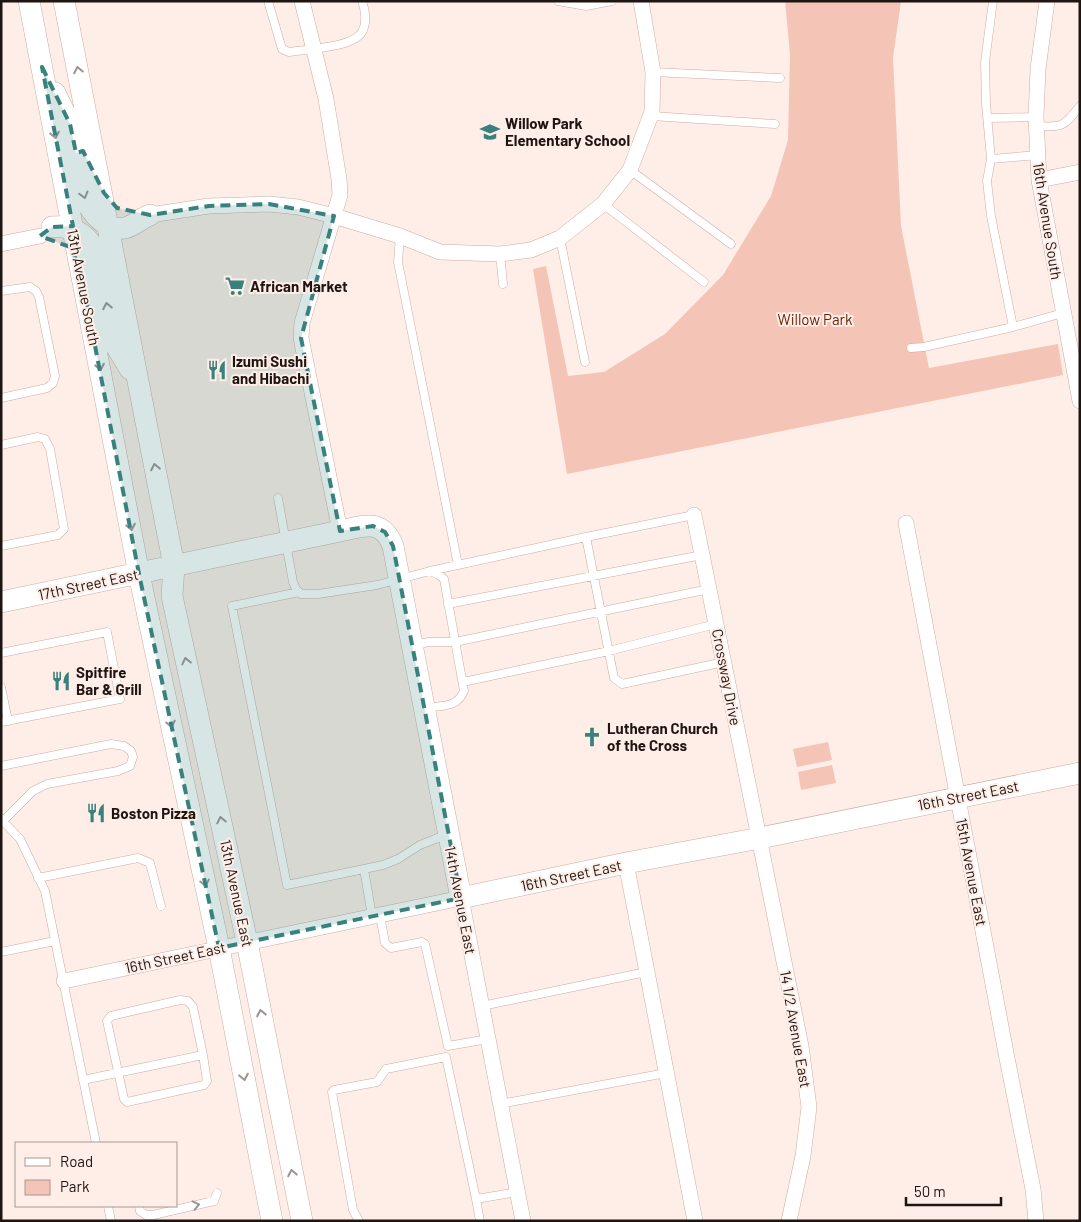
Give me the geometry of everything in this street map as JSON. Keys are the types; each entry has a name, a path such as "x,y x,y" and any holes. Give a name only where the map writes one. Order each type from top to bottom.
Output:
{"main road":[{"name":"13th Avenue South","path":"29,1 139,574"},
{"path":"64,1 101,187 117,226 120,285 174,566"},
{"path":"42,67 70,124 85,199 90,210 99,220 117,226 150,214"},
{"path":"101,187 110,202 117,208 150,214"},
{"path":"46,232 59,219 64,207 66,190"},
{"path":"46,232 66,226 88,239 94,246 114,341 138,382"},
{"path":"46,232 70,247 80,268"},
{"name":"14th Avenue East","path":"287,542 373,526 385,532 393,546 461,898"},
{"name":"17th Street East","path":"1,602 287,542"},
{"name":"13th Avenue East","path":"174,566 172,596 247,942 302,1221"},
{"name":"13th Avenue East","path":"139,574 219,948 272,1221"},
{"name":"16th Street East","path":"461,898 626,863 760,838 1080,773"}],"street":[{"path":"302,1 315,48 326,100 340,195 302,323 301,338 340,531"},
{"path":"150,214 242,203 298,207 400,236 440,252 500,254 531,250 560,238 603,204 630,170 651,116 653,72 641,1"},
{"name":"16th Avenue South","path":"1047,1 1038,70 1036,121 1039,180 1080,401"},
{"path":"1039,180 1080,172"},
{"path":"1,244 46,232"},
{"name":"Crossway Drive","path":"694,515 760,838"},
{"name":"15th Avenue East","path":"906,523 1033,1188 1036,1221"},
{"name":"14 1/2 Avenue East","path":"760,838 801,1046 809,1107 803,1156 789,1221"},
{"path":"626,863 695,1221"},
{"name":"16th Street East","path":"64,981 461,898"},
{"name":"14th Avenue East","path":"461,898 523,1221"}],"lane":[{"path":"268,1 282,49 289,52 353,40 362,31 365,24 365,11 362,1"},
{"path":"558,1 586,6 612,1"},
{"path":"993,1 985,62 991,159 987,181 991,216 1013,327"},
{"path":"653,72 780,78"},
{"path":"988,118 1036,121 1055,127 1067,122 1080,106"},
{"path":"651,116 775,124"},
{"path":"991,159 1038,155"},
{"path":"630,170 731,244"},
{"path":"603,204 704,282"},
{"path":"400,236 398,262 458,565"},
{"path":"560,238 585,362"},
{"path":"500,254 503,284"},
{"path":"1,291 30,286 36,291 39,297 55,376 53,383 47,388 1,398"},
{"path":"911,348 1013,327 1063,312"},
{"path":"1,445 38,437 45,440 50,449 64,529 58,535 1,546"},
{"path":"278,498 293,582 299,592"},
{"path":"449,834 420,845 398,859 383,865 287,885 232,606 299,592 308,595 377,585 430,571 694,515"},
{"path":"586,537 614,678 622,684 724,662"},
{"path":"448,604 702,555"},
{"path":"424,708 455,704 461,698 464,691 444,579 430,571"},
{"path":"412,645 429,642 455,642 709,589"},
{"path":"463,682 608,651 716,624"},
{"path":"1,653 107,632 120,700 5,722 1,687"},
{"path":"1,766 111,744 124,746 131,751 133,757 130,766 118,771 47,784 33,791 2,820 20,839 44,892 64,981 96,1142"},
{"path":"38,878 138,858 150,863 161,906"},
{"path":"364,869 376,916 388,946 391,948 422,942 425,944 448,1046 446,1057 480,1221"},
{"path":"1,952 55,941"},
{"path":"482,1006 646,972"},
{"path":"180,1000 188,1001 193,1008 204,1055 207,1082 204,1085 127,1102 124,1099 118,1072 107,1021 108,1018 180,1000"},
{"path":"448,1046 488,1039"},
{"path":"83,1080 204,1055"},
{"path":"359,1221 353,1210 332,1092 334,1090 377,1082 386,1069 446,1057"},
{"path":"500,1104 666,1073"},
{"path":"139,1207 140,1212 153,1215 214,1201 217,1192"},
{"path":"476,1199 518,1192"},
{"path":"108,1207 111,1221"}],"highlighted area":[{"path":"42,67 70,124 76,153 83,151 104,193 117,208 150,215 209,206 269,204 334,216 301,338 340,531 373,526 385,532 393,546 461,898 219,948 139,574 80,268 70,247 40,236 52,227 73,226"}],"green space":[{"name":"Willow Park","path":"785,1 901,1 893,58 901,226 929,368 1058,344 1063,375 567,474 533,269 546,266 568,376 604,372 665,334 723,275 771,196 788,140 790,54"},
{"path":"828,742 832,760 797,767 793,749"},
{"path":"832,765 836,783 801,790 798,772"}],"place":[{"name":"Willow Park Elementary School","path":"490,132"},
{"name":"African Market","path":"235,286"},
{"name":"Izumi Sushi and Hibachi","path":"217,370"},
{"name":"Spitfire Bar & Grill","path":"61,681"},
{"name":"Lutheran Church of the Cross","path":"592,737"},
{"name":"Boston Pizza","path":"96,813"}]}
